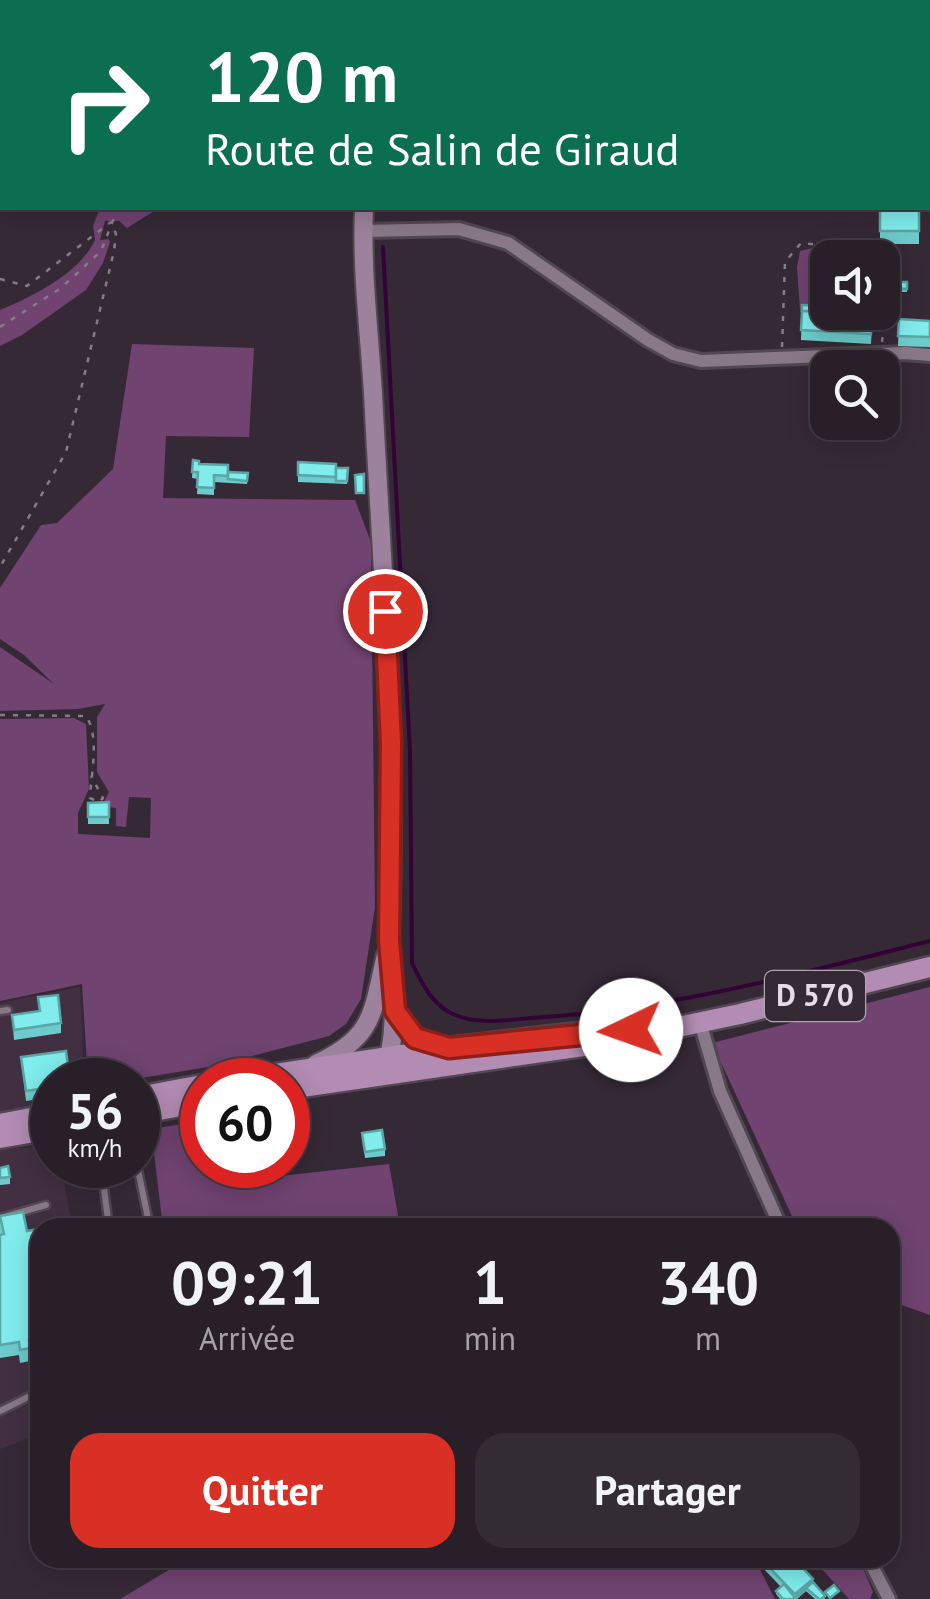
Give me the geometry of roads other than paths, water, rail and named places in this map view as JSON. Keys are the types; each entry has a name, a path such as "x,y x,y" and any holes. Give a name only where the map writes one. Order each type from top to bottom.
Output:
{"main road":[{"path":"364,210 390,707 389,940 395,1011 382,1063"},
{"path":"382,1063 369,1041 369,1022 389,940"},
{"name":"D 570","path":"382,1063 597,1044 930,967"},
{"path":"395,1011 415,1038 449,1048"},
{"path":"310,1073 354,1042 369,1022"},
{"name":"D 570","path":"310,1079 449,1048 594,1031 668,1028"},
{"path":"1,1131 30,1121"},
{"path":"1,1131 30,1130"}],"street":[{"path":"364,231 459,229 508,242 594,305 672,354 701,362 930,355"},
{"path":"700,1022 720,1091 777,1218"},
{"path":"873,1568 888,1599"}],"lane":[{"path":"104,1188 108,1218"},
{"path":"142,1188 148,1218"},
{"path":"0,1218 46,1205"},
{"path":"0,1411 30,1396"}],"waterway":[{"path":"383,247 410,751 412,963 429,994 447,1011 473,1020 582,1014 732,989 930,941"}]}
